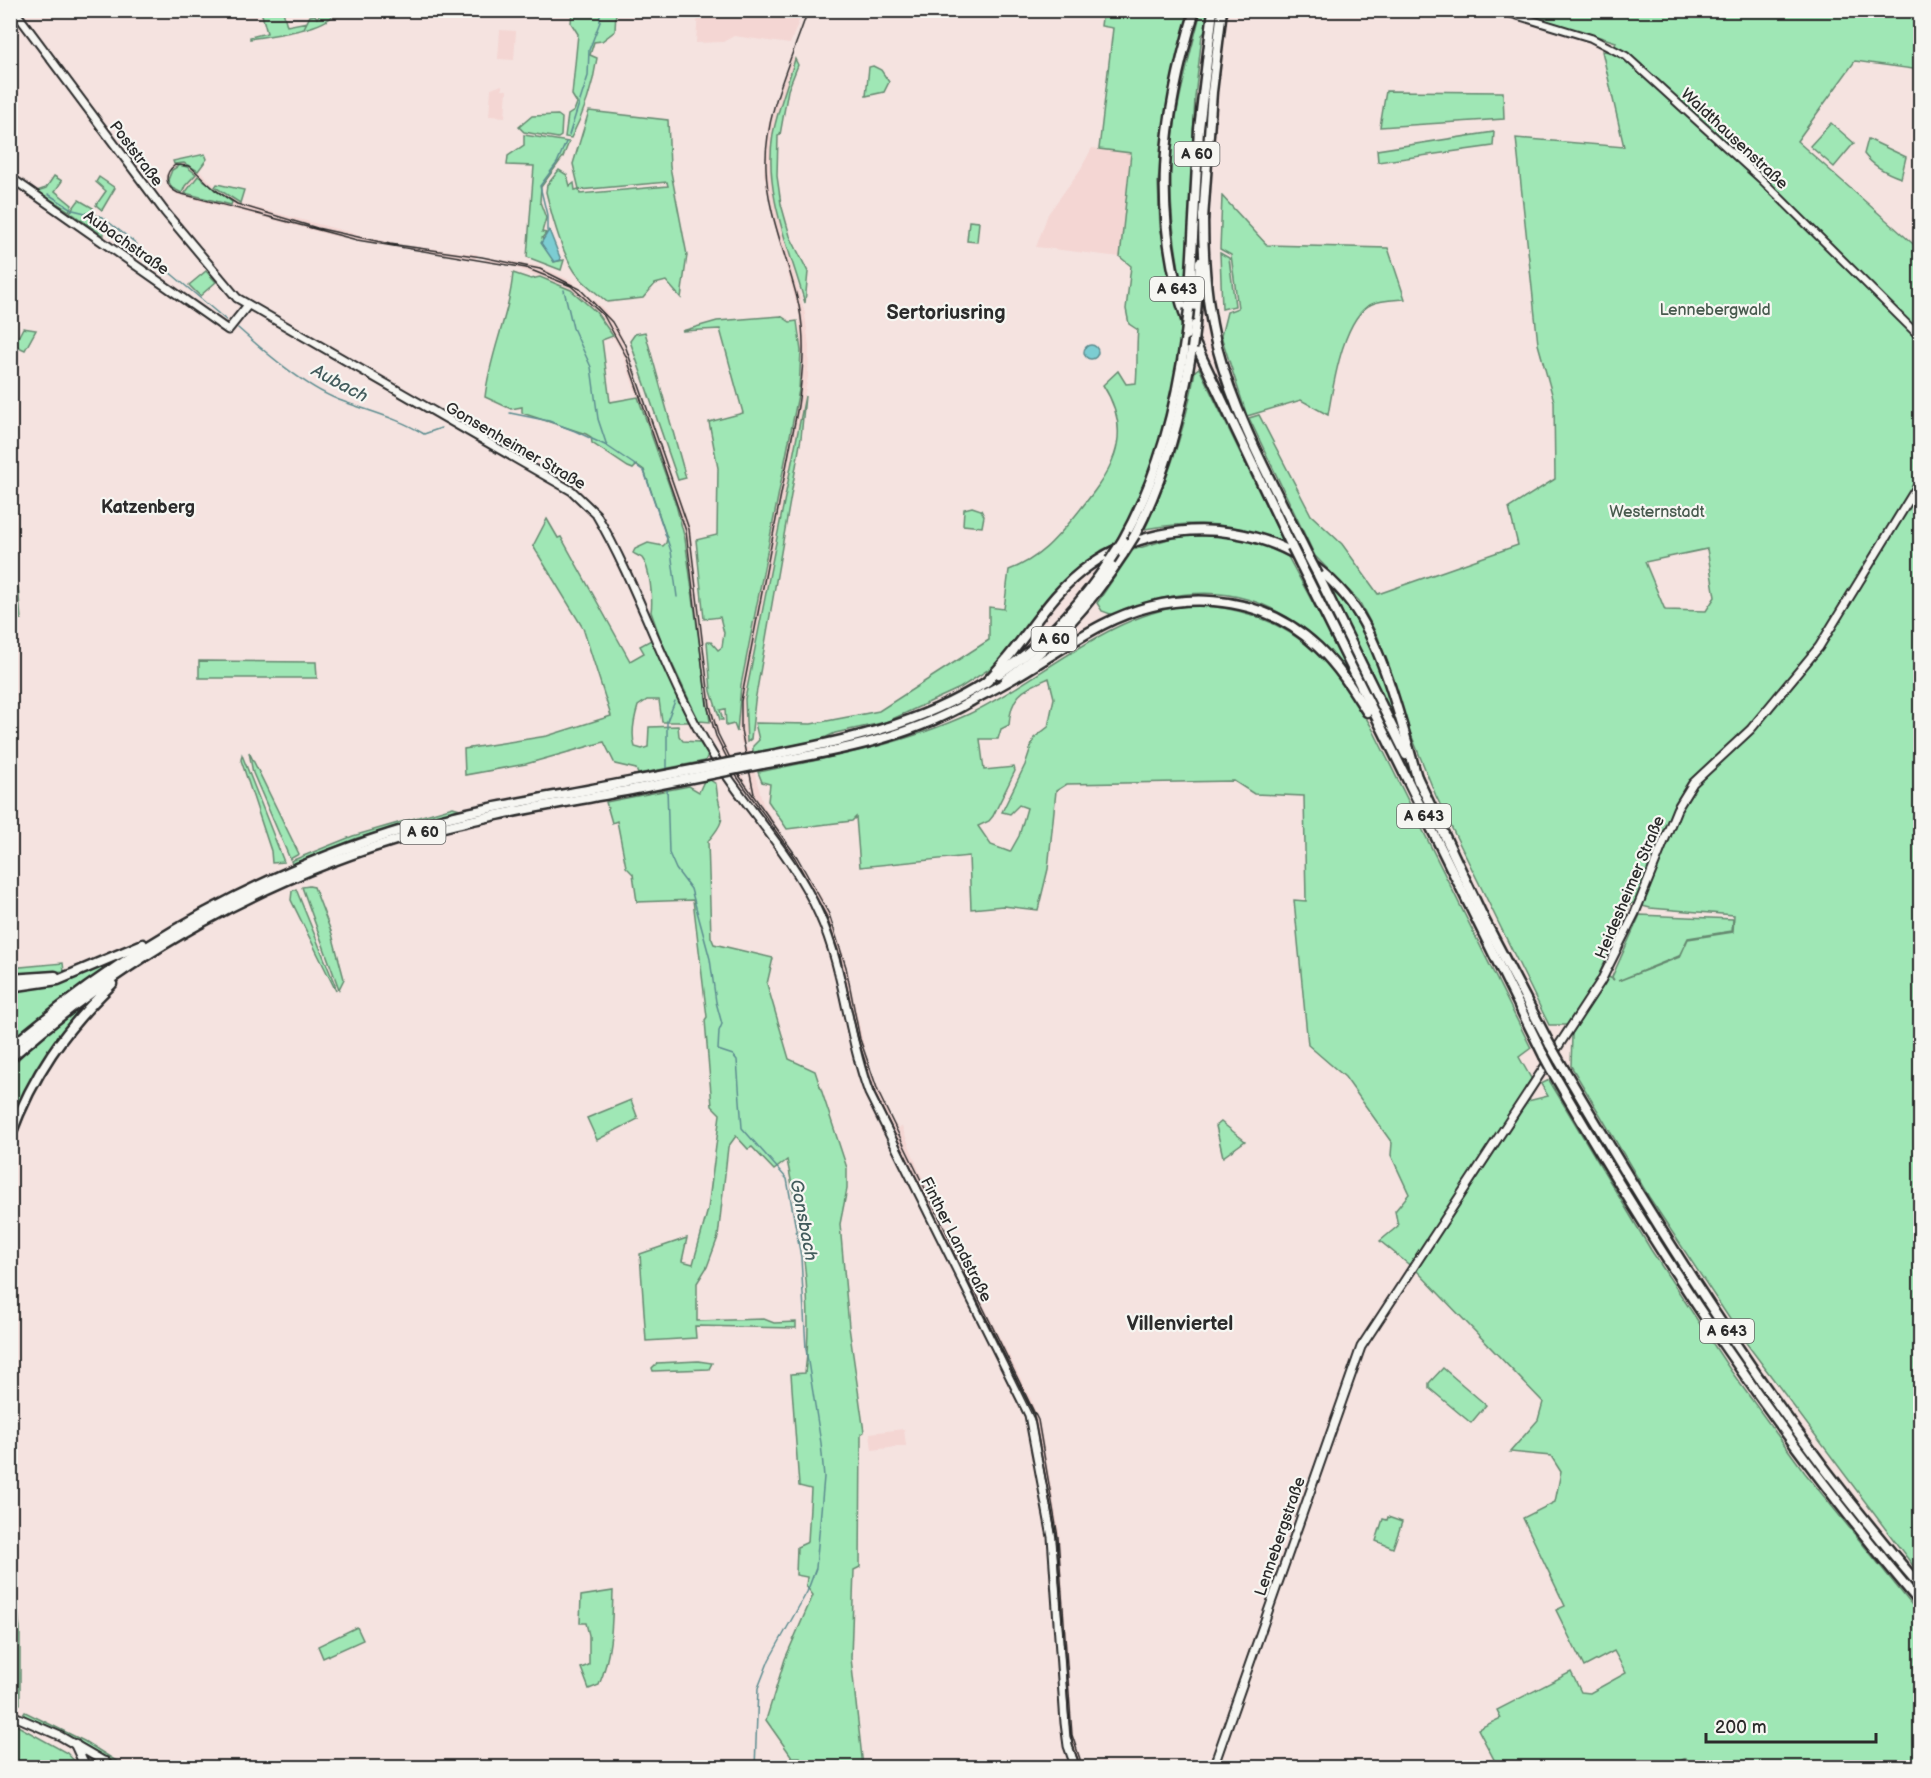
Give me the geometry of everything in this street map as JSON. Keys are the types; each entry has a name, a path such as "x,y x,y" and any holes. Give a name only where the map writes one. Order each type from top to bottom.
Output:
{"highway":[{"name":"A 643","path":"1195,10 1179,69 1166,143 1164,205 1172,267 1199,355 1387,742 1551,1069 1630,1204 1688,1295 1792,1442 1920,1603"},
{"name":"A 60","path":"761,760 881,731 950,703 985,683 1017,661 1061,621 1087,593 1123,540 1149,487 1165,442 1175,402 1189,309 1199,129 1214,10"},
{"name":"A 60","path":"10,1058 72,1006 183,933 290,879 350,855 462,823 635,785 887,738 928,724 980,696 1025,664 1056,637 1095,595 1123,554 1135,535 1156,491 1172,446 1182,406 1195,326 1212,92 1222,10"},
{"name":"A 643","path":"1203,215 1208,296 1222,364 1245,425 1485,921 1558,1059 1640,1198 1743,1355 1834,1478 1920,1586"},
{"path":"985,683 1011,655 1060,591 1103,556 1134,541 1168,532 1203,529 1238,533 1272,543 1304,560 1332,583 1355,610 1375,647 1418,780"},
{"path":"980,696 1028,672 1103,625 1133,612 1172,601 1211,600 1255,609 1303,634 1346,678 1387,742"},
{"name":"A 60","path":"10,1048 68,1000 165,934 274,877 369,841 460,815 635,785"},
{"path":"10,987 33,986 70,975 165,934"},
{"path":"10,1137 34,1082 51,1053 71,1025 128,968"},
{"path":"10,979 70,975"},
{"path":"75,1744 86,1767"}],"main road":[{"name":"Poststraße","path":"14,10 179,231 245,303"},
{"name":"Aubachstraße","path":"10,177 228,330 245,303"},
{"name":"Gonsenheimer Straße","path":"245,303 584,500 596,514 605,530 680,692 714,756"},
{"name":"Heidesheimer Straße","path":"1380,1318 1601,981 1635,913 1677,809 1693,783 1751,729 1819,647 1920,482"},
{"name":"Finther Landstraße","path":"714,756 791,863 819,914 836,960 854,1044 869,1093 1029,1414 1052,1538 1065,1723 1068,1746 1076,1767"},
{"name":"Lennebergstraße","path":"1212,1767 1353,1364 1380,1318"},
{"path":"12,1715 75,1744 102,1766"}],"street":[{"name":"Waldthausenstraße","path":"1499,10 1591,38 1617,50 1634,62 1761,179 1920,337"},
{"path":"102,1766 112,1767"}],"shaded area":[{"path":"698,10 803,11 790,44 734,36 723,42 696,43"},
{"path":"500,30 516,31 514,60 498,59"},
{"path":"791,57 795,59 782,100 770,164 776,205 805,314 809,346 808,377 745,699 747,742 741,744 738,722 739,697 802,370 799,313 773,220 764,174 768,126"},
{"path":"502,85 502,90 507,90 505,117 489,116 491,89"},
{"path":"1092,148 1132,153 1120,257 1036,247 1048,214 1080,170"},
{"path":"184,163 201,172 221,192 245,205 394,244 477,254 476,260 338,237 178,195 168,188 165,176 172,165","holes":["198,176 231,205 210,200"]},
{"path":"486,257 539,266 570,280 605,310 622,336 690,527 709,689 720,736 713,731 706,706 682,525 621,350 596,311 571,290 512,266 485,261"},
{"path":"713,735 722,740 752,792 743,748 748,748 763,804 824,901 845,959 867,1060 890,1117 898,1128 902,1127 937,1207 934,1215 868,1081 858,1046 838,952 814,894 793,857 734,774"},
{"path":"942,1223 1031,1399 1040,1424 1059,1530 1073,1734 1082,1767 1079,1767 1074,1757 1069,1735 1054,1536 1035,1424 937,1226"},
{"path":"904,1429 906,1446 872,1450 870,1433"}],"green space":[{"path":"1103,10 1192,11 1168,104 1158,182 1160,227 1182,329 1174,382 1159,448 1124,530 1117,543 1102,550 1068,578 1010,651 994,666 960,688 886,722 835,733 820,740 753,753 753,746 759,740 755,723 811,724 879,711 989,640 989,607 1004,609 1009,570 1020,566 1053,541 1068,525 1108,470 1118,439 1118,422 1113,404 1103,385 1118,371 1126,384 1136,383 1138,330 1129,324 1126,309 1131,266 1120,257 1131,153 1099,149 1113,28 1101,26"},
{"path":"261,11 283,11 287,26 307,22 310,16 315,15 317,18 323,11 336,11 322,23 311,27 250,39 250,37 267,33"},
{"path":"572,11 616,11 615,31 602,41 594,42 590,55 597,58 593,79 584,109 571,138 565,137 568,115 574,111 577,103 572,95 578,34 571,23"},
{"path":"1201,11 1209,11 1206,31 1202,35 1195,97 1185,300 1178,266 1171,198 1172,144 1178,105"},
{"name":"Lennebergwald","path":"1515,11 1920,11 1920,70 1855,61 1797,141 1920,250 1920,1575 1741,1336 1649,1197 1571,1066 1572,1035 1566,1025 1549,1025 1436,796 1410,732 1378,637 1359,601 1315,556 1249,418 1259,415 1311,515 1342,544 1378,594 1518,545 1509,508 1555,479 1554,401 1538,344 1516,138 1624,147 1602,51 1611,52 1616,42","holes":["1707,549 1715,597 1706,611 1665,610 1645,562","1631,903 1650,908 1734,915 1733,932 1688,939 1680,957 1618,981 1679,956 1688,938 1732,931 1733,919 1640,915 1612,977 1614,980 1600,972"]},
{"path":"795,59 798,65 788,90 778,136 777,176 781,204 790,236 808,272 805,303 775,199 771,156 773,134 780,105"},
{"path":"873,66 881,70 889,82 884,92 866,96 869,67"},
{"path":"1386,91 1503,92 1504,119 1380,127"},
{"path":"589,111 668,120 670,167 687,255 681,298 666,281 655,284 643,298 607,302 579,277 563,249 546,192 547,185 559,170 567,175 570,186 574,183 575,190 579,189 573,164","holes":["667,182 668,186 580,194 579,190"]},
{"path":"558,115 562,118 561,136 558,138 524,132 519,127 532,116"},
{"path":"1831,123 1854,143 1834,167 1810,146"},
{"path":"1494,132 1493,146 1378,162 1377,150"},
{"path":"524,135 569,142 563,157 541,187 540,202 546,218 542,232 546,233 542,238 554,262 564,260 561,270 527,257 534,166 507,165 508,156 524,145"},
{"path":"1868,139 1906,157 1901,178 1880,169 1864,154"},
{"path":"205,154 207,159 198,171 184,163 174,164 173,161"},
{"path":"180,165 196,174 182,193 172,188 168,180 172,170"},
{"path":"54,176 62,181 55,191 72,205 69,211 37,191 46,188"},
{"path":"198,176 232,202 231,205 185,193"},
{"path":"99,177 115,188 102,210 96,205 106,191 96,182"},
{"path":"217,184 244,190 240,203 215,187"},
{"path":"1222,196 1267,245 1388,248 1405,299 1372,304 1362,311 1354,322 1341,354 1328,415 1301,400 1247,416 1221,336 1227,312 1238,308 1231,255 1220,249"},
{"path":"79,200 93,208 93,217 94,214 103,218 104,236 70,212"},
{"path":"969,221 979,222 977,242 967,241"},
{"path":"1220,253 1229,258 1235,306 1222,309"},
{"path":"206,271 216,282 200,296 189,285"},
{"path":"513,273 531,279 540,277 571,290 596,312 613,336 602,340 610,402 638,397 676,505 685,539 710,722 699,721 661,640 651,612 651,591 647,569 642,558 633,553 635,549 648,543 663,546 667,538 644,470 637,465 633,469 628,467 592,443 591,437 586,434 522,413 522,407 511,409 485,397 491,365 508,305"},
{"path":"781,316 790,322 797,321 801,351 799,390 741,685 737,732 734,724 726,726 725,709 720,710 723,720 720,720 711,691 707,642 711,642 718,650 722,647 724,633 720,617 704,619 696,540 717,535 718,468 709,422 743,413 720,329 682,331 717,321"},
{"path":"23,328 36,330 25,350 14,345"},
{"path":"645,332 686,478 678,480 630,341 635,334"},
{"path":"1199,368 1284,543 1250,531 1216,525 1182,524 1145,529 1176,452 1195,371"},
{"path":"805,396 801,438 755,701 751,739 747,742 745,699"},
{"path":"972,507 981,510 984,516 982,527 963,525 964,509"},
{"path":"547,519 558,538 561,537 630,661 644,653 640,646 651,640 689,722 662,722 659,700 647,700 638,706 633,732 635,747 642,749 648,747 649,727 678,726 679,736 683,741 699,742 708,755 705,761 638,774 636,769 615,764 604,742 526,764 465,775 464,749 547,736 611,716 583,628 533,546"},
{"path":"1204,534 1253,541 1287,555 1356,683 1331,653 1305,629 1277,611 1248,600 1218,594 1185,594 1150,601 1113,615 1102,611 1097,603 1133,550 1175,537"},
{"path":"11,586 18,586 21,619 11,620"},
{"path":"1331,591 1342,600 1364,636 1385,684 1402,740"},
{"path":"1189,605 1221,608 1250,614 1275,624 1298,638 1318,655 1354,699 1371,726 1531,1048 1519,1057 1532,1080 1520,1097 1528,1101 1548,1096 1541,1084 1549,1080 1651,1250 1731,1371 1805,1473 1920,1615 1920,1767 1673,1767 1687,1760 1686,1758 1668,1767 1498,1767 1478,1729 1501,1718 1497,1710 1571,1672 1581,1692 1590,1693 1626,1673 1614,1651 1584,1667 1556,1610 1565,1606 1523,1518 1555,1502 1561,1472 1551,1456 1510,1452 1538,1420 1543,1402 1418,1272 1380,1241 1398,1226 1395,1211 1409,1194 1391,1155 1392,1143 1345,1077 1308,1045 1294,900 1306,901 1304,796 1254,794 1234,781 1067,784 1056,791 1048,869 1038,910 1003,906 971,909 969,856 860,867 856,817 852,821 787,829 768,801 770,784 762,782 758,772 865,749 944,725 996,700 1102,635 1130,621 1158,611","holes":["1049,678 1054,698 1048,727 1034,738 1025,765 1002,812 1010,814 1019,805 1027,808 1019,836 1010,852 991,845 978,826 989,821 993,816 1015,771 1014,767 984,770 980,739 998,739 1001,729 1009,725 1012,706 1020,694 1032,686"]},
{"path":"199,661 316,662 317,678 199,678"},
{"path":"249,752 299,854 290,859 253,773"},
{"path":"242,755 284,862 272,863 271,851 241,760"},
{"path":"710,780 716,784 722,814 720,825 708,841 711,937 714,944 773,958 767,984 789,1059 815,1071 847,1168 847,1189 840,1224 849,1327 864,1432 861,1434 860,1567 854,1570 851,1658 863,1767 800,1767 800,1757 792,1757 766,1720 785,1659 813,1595 806,1586 807,1577 796,1575 797,1547 808,1542 811,1489 799,1486 791,1374 805,1373 808,1320 805,1266 787,1160 774,1170 752,1147 748,1149 736,1136 728,1147 718,1237 707,1267 697,1283 697,1321 764,1319 774,1323 796,1322 796,1328 695,1326 696,1338 646,1341 640,1254 687,1238 682,1261 693,1264 708,1209 720,1114 712,1106 705,1020 707,1017 693,900 637,902 633,874 626,867 617,821 612,823 606,802 689,786 699,792 704,781"},
{"path":"453,807 460,809 357,838 292,864 291,861 353,836"},
{"path":"302,887 314,887 332,934 344,979 339,989"},
{"path":"296,889 336,991 291,900 292,891"},
{"path":"118,957 11,1041 10,990 66,979"},
{"path":"63,963 64,971 11,976 10,968"},
{"path":"95,995 57,1041 37,1073 11,1127 11,1067 43,1034"},
{"path":"631,1100 638,1119 597,1140 587,1118"},
{"path":"1221,1122 1245,1141 1223,1157 1216,1126"},
{"path":"698,1361 712,1363 709,1369 653,1371 652,1368 657,1363"},
{"path":"1443,1368 1486,1405 1471,1423 1429,1388 1429,1383"},
{"path":"1388,1517 1402,1522 1393,1548 1376,1541 1383,1519 1387,1520"},
{"path":"10,1544 20,1629 20,1704 15,1705 10,1670"},
{"path":"613,1591 611,1639 607,1662 599,1685 589,1689 581,1668 589,1665 589,1635 586,1623 580,1623 581,1596"},
{"path":"357,1627 363,1640 323,1658 318,1646"},
{"path":"25,1712 84,1741 126,1767 121,1767 81,1743 23,1715"},
{"path":"16,1725 67,1753 80,1767 15,1767"}],"water":[{"path":"549,230 561,260 554,262 541,243"},
{"path":"1091,345 1096,347 1098,352 1096,357 1091,359 1086,357 1084,352 1086,347"}],"waterway":[{"path":"569,135 588,76 589,50 600,22 600,10"},
{"path":"547,231 547,215 540,186 557,163 566,142"},
{"name":"Aubach","path":"48,194 73,210 102,217 137,244"},
{"name":"Aubach","path":"142,249 226,320"},
{"path":"564,290 573,328 591,367 598,419 607,446"},
{"name":"Aubach","path":"238,328 286,368 326,394 393,419 424,434 441,428"},
{"name":"Gonsbach","path":"510,413 549,421 575,431 607,446 644,471 671,551 677,597"},
{"name":"Gonsbach","path":"667,771 667,721 675,701"},
{"name":"Gonsbach","path":"667,787 669,853 676,869 691,889 710,959 716,1002 722,1024 719,1031 718,1050 733,1055 737,1060 742,1128 787,1179 801,1257 806,1349 821,1443 824,1477 816,1568 807,1592 769,1660 758,1688 755,1768"}],"tram line":[{"path":"754,794 741,730 741,701 798,406 803,356 799,306 774,220 767,186 767,148 774,108 808,10"},
{"path":"1080,1768 1070,1736 1056,1537 1035,1421 876,1096 858,1039 840,956 826,915 795,858 735,774 716,736 707,705 686,531 626,356 604,316 571,286 526,268 357,240 178,193 170,187 167,180 169,172 175,165 190,166 215,190 237,204 317,228 390,244 482,257 540,269 580,289 612,322 625,345 689,529 710,706 718,734 738,774 797,857 829,914 846,967 860,1039 879,1094 1038,1420 1058,1537 1072,1735 1083,1768"}],"district":[{"name":"Sertoriusring","path":"946,312"},
{"name":"Katzenberg","path":"148,507"},
{"name":"Villenviertel","path":"1180,1323"}],"park label":[{"name":"Westernstadt","path":"1657,511"}]}
